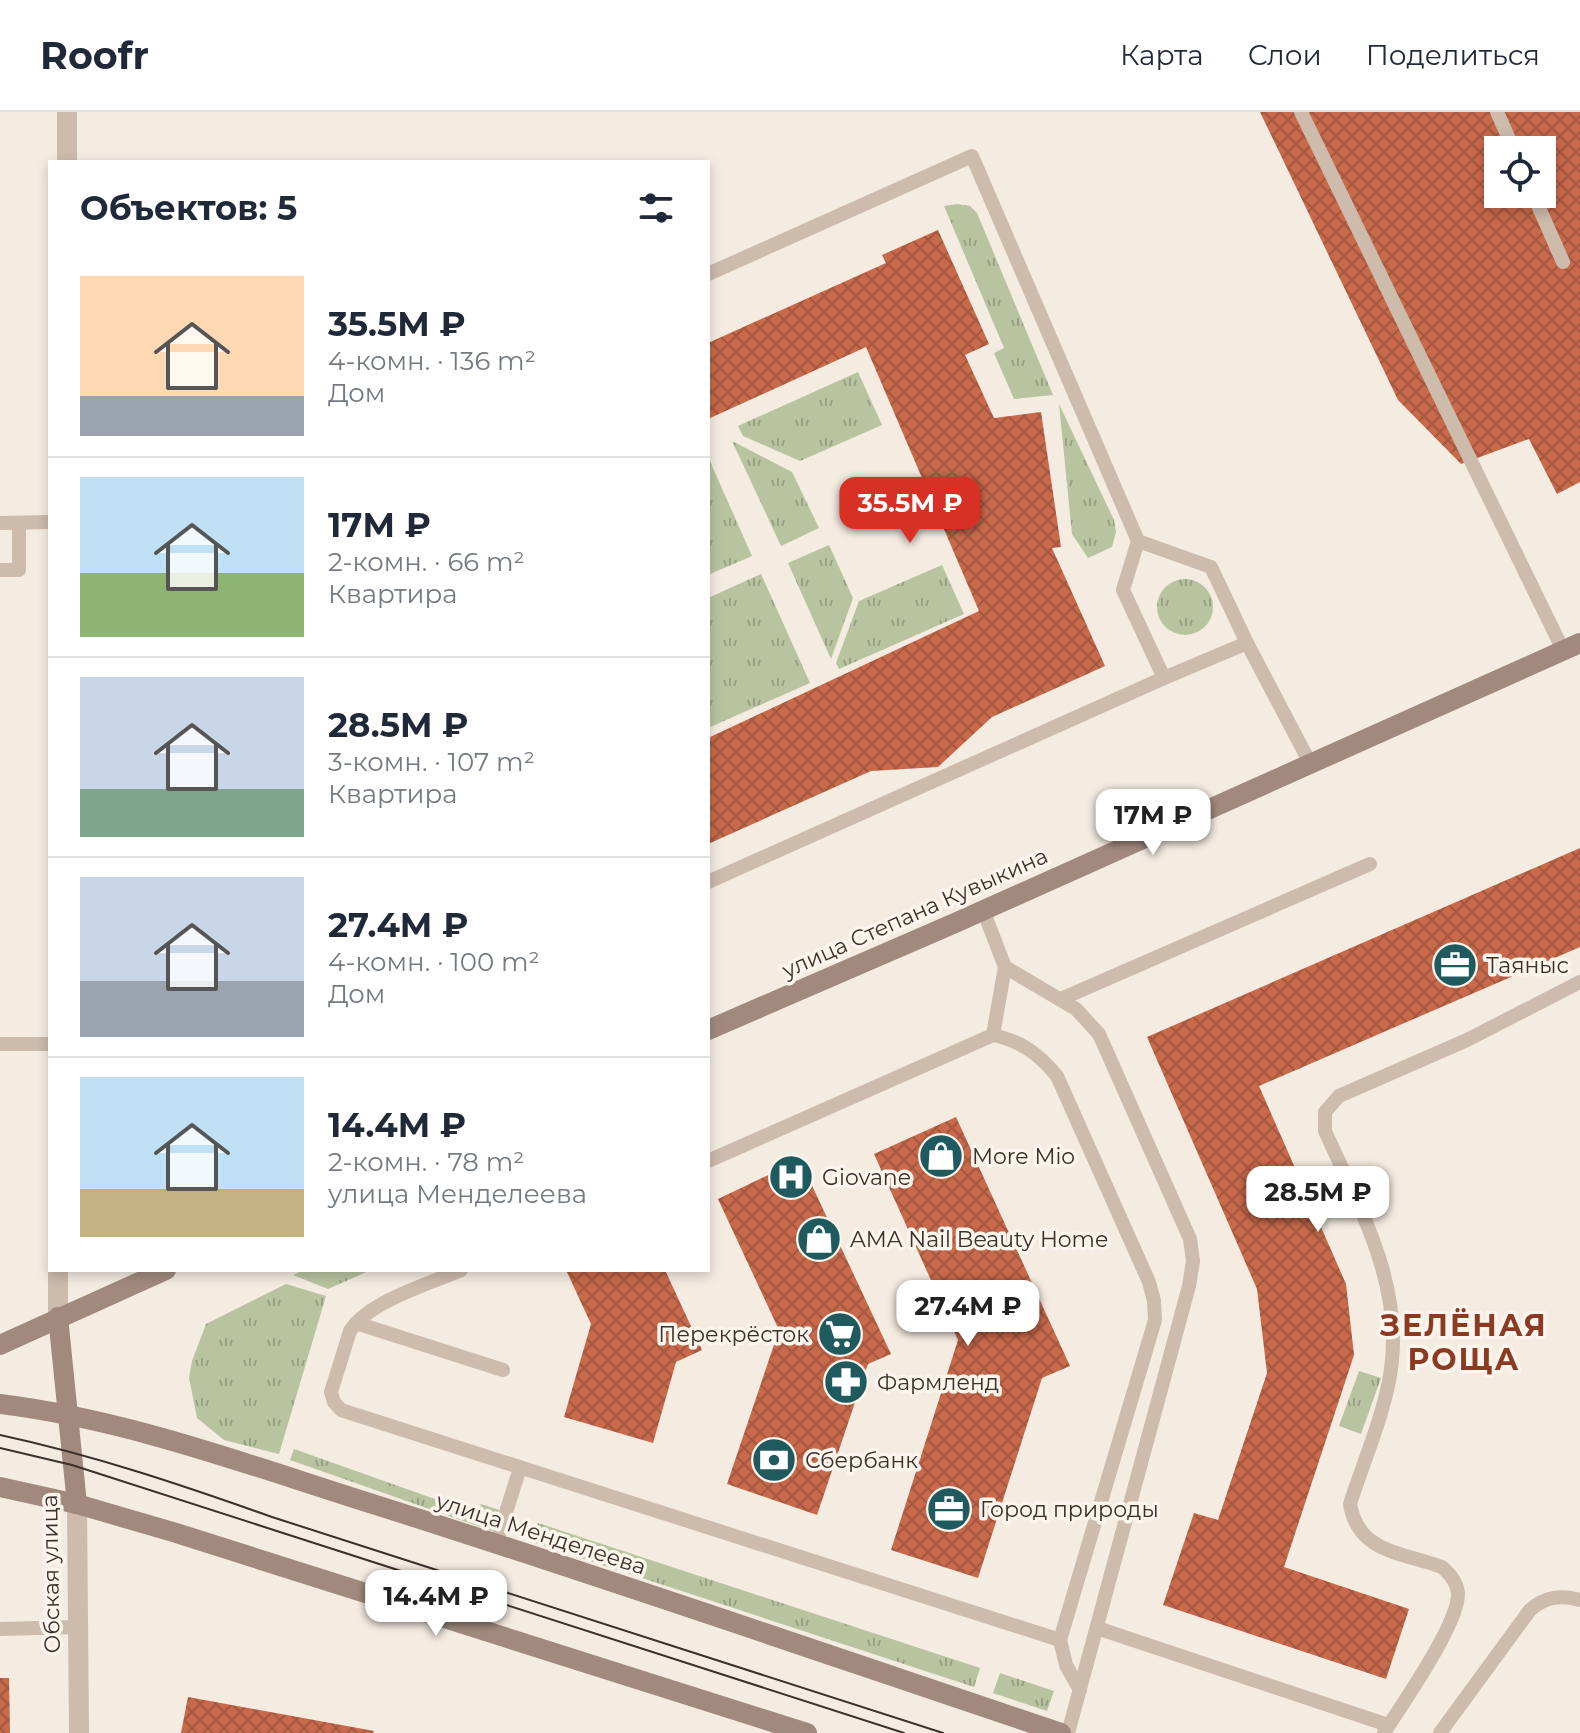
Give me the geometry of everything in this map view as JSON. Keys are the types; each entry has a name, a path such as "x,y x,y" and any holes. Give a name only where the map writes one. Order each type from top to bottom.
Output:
{"main road":[{"name":"улица Степана Кувыкина","path":"710,1029 1571,646"},
{"path":"0,1345 161,1272"},
{"path":"0,1359 58,1317"},
{"name":"Обская улица","path":"58,1317 77,1504"},
{"name":"улица Менделеева","path":"0,1404 66,1414 160,1437 496,1544 1061,1733"},
{"path":"0,1487 77,1504 173,1532 807,1733"}],"street":[{"path":"67,112 67,160"},
{"path":"58,1272 58,1317"},
{"name":"Обская улица","path":"77,1504 79,1733"}],"lane":[{"path":"1301,112 1571,646"},
{"path":"1497,112 1508,136"},
{"path":"710,273 972,156 1138,541 1123,590 1164,678"},
{"path":"1539,208 1563,262"},
{"path":"0,523 48,522"},
{"path":"0,570 19,570 19,523"},
{"path":"1138,541 1211,567 1310,763"},
{"path":"710,881 1247,643"},
{"path":"1061,999 1370,864"},
{"path":"983,910 1005,967 993,1035"},
{"path":"1005,967 1061,999 1087,1020 1106,1046 1190,1239 1193,1261 1068,1733"},
{"path":"1097,1628 1386,1729 1447,1628 1458,1589 1442,1567 1377,1546 1358,1531 1353,1520 1350,1504 1389,1380 1394,1328 1387,1279 1377,1248 1325,1131 1325,1112 1339,1096 1467,1040 1580,982"},
{"path":"710,1160 993,1035 1024,1045 1057,1076 1149,1282 1155,1310 1155,1320 1060,1640 1066,1665 1080,1690"},
{"path":"0,1044 48,1044"},
{"path":"456,1272 368,1311 356,1323 350,1331 331,1392 341,1410 1060,1640"},
{"path":"356,1323 503,1370"},
{"path":"496,1544 520,1468"},
{"path":"1440,1733 1530,1610 1543,1601 1558,1597 1580,1600"},
{"path":"0,1629 76,1627"}],"green space":[{"path":"944,206 970,206 977,213 1053,395 1014,399 994,353 1004,348"},
{"path":"858,372 882,425 800,461 743,436 738,426"},
{"path":"1059,404 1114,520 1116,532 1112,547 1088,558 1072,534"},
{"path":"732,441 792,472 819,528 781,546"},
{"path":"710,462 752,556 710,574"},
{"path":"829,545 853,598 831,659 788,563"},
{"path":"942,565 964,614 839,669 836,663 859,601"},
{"path":"761,574 810,683 710,727 710,597"},
{"path":"1185,579 1205,587 1213,607 1205,627 1185,635 1165,627 1157,607 1165,587"},
{"path":"300,1272 366,1272 328,1289 293,1275"},
{"path":"286,1284 326,1296 279,1454 224,1440 197,1418 189,1378 206,1324"},
{"path":"1359,1371 1381,1378 1361,1434 1339,1426"},
{"path":"294,1449 477,1514 481,1504 499,1510 492,1531 290,1460"},
{"path":"538,1523 980,1668 974,1687 532,1542"},
{"path":"1000,1673 1054,1691 1047,1711 993,1693"}],"building":[{"path":"1260,112 1580,112 1580,482 1557,494 1529,439 1461,464 1398,400"},
{"path":"938,230 989,344 965,355 994,418 1041,412 1061,547 1052,548 1105,666 992,717 938,767 871,771 710,843 710,737 979,611 866,347 710,418 710,342 886,263 882,255"},
{"path":"1580,848 1580,947 1259,1086 1346,1284 1354,1355 1284,1567 1409,1609 1386,1679 1163,1605 1194,1513 1218,1520 1267,1373 1257,1289 1147,1037"},
{"path":"956,1117 1070,1366 1042,1378 978,1578 891,1550 958,1340 874,1154"},
{"path":"800,1160 891,1354 868,1364 817,1515 727,1484 779,1330 718,1199"},
{"path":"567,1272 666,1272 702,1350 676,1362 653,1443 564,1417 591,1324"},
{"path":"0,1678 9,1678 10,1733 0,1733"},
{"path":"188,1697 374,1731 181,1733"}],"tram line":[{"path":"0,1435 137,1472 943,1733"},
{"path":"0,1448 72,1465 904,1733"}],"place":[{"name":"Таяныс","path":"1455,965"},
{"name":"More Mio","path":"941,1156"},
{"name":"Giovane","path":"791,1177"},
{"name":"AMA Nail Beauty Home","path":"819,1239"},
{"name":"Перекрёсток","path":"840,1334"},
{"name":"Фармленд","path":"846,1382"},
{"name":"Сбербанк","path":"774,1460"},
{"name":"Город природы","path":"949,1509"}],"district":[{"name":"ЗЕЛЁНАЯ РОЩА","path":"1464,1342"}]}
